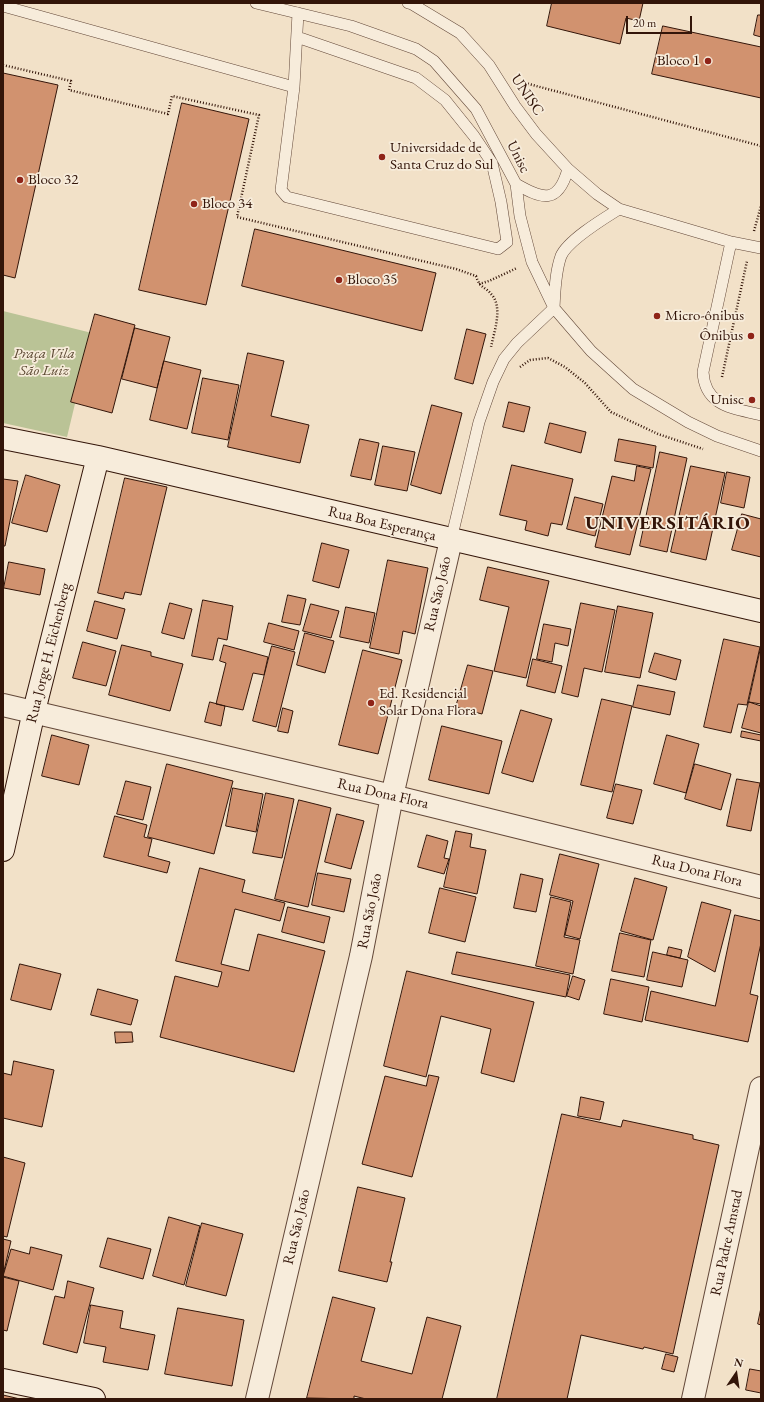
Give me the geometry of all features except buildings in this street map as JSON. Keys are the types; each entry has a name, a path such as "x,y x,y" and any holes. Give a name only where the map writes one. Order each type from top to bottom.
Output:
{"street":[{"name":"Rua Boa Esperança","path":"3,438 98,458 761,611"},
{"name":"Rua Jorge H. Eichenberg","path":"3,850 34,711 98,458"},
{"name":"Rua São João","path":"257,1399 361,956 392,796 451,540"},
{"name":"Rua Dona Flora","path":"3,705 34,711 392,796 761,887"},
{"name":"Rua Padre Amstad","path":"693,1399 761,1088"},
{"path":"3,1380 94,1399"}],"lane":[{"name":"Unisc","path":"256,3 273,5 298,13 351,26 416,49 434,61 476,108 516,184 520,216 532,262 554,308 591,351 633,388 717,436 761,451"},
{"name":"UNISC","path":"408,3 460,32 490,65 514,106 536,134 568,169 597,194 618,209 731,242 756,247"},
{"path":"3,6 294,87"},
{"path":"297,38 416,78 445,100 474,136 492,163 501,202 507,242 498,248 287,197 281,190 294,87 298,13"},
{"path":"516,184 538,196 554,194 562,187 568,169"},
{"path":"554,308 555,280 562,255 574,240 618,209"},
{"path":"731,242 703,372 704,383 707,392 712,397 729,407 761,415"},
{"name":"Rua São João","path":"451,540 479,422 494,382 504,360 517,343 554,308"}],"path":[{"path":"525,82 761,146"},
{"path":"720,384 756,247 761,206"},
{"path":"479,284 532,262"},
{"path":"517,369 530,360 548,358 565,367 585,384 611,412 658,434 708,451"}],"green space":[{"name":"Praça Vila São Luiz","path":"3,311 92,333 67,437 3,423"}],"place":[{"name":"Bloco 1","path":"708,61"},
{"name":"Universidade de Santa Cruz do Sul","path":"382,157"},
{"name":"Bloco 32","path":"20,180"},
{"name":"Bloco 34","path":"194,204"},
{"name":"Bloco 35","path":"339,280"},
{"name":"Micro-ônibus","path":"657,316"},
{"name":"Ônibus","path":"751,336"},
{"name":"Unisc","path":"752,400"},
{"name":"Ed. Residencial Solar Dona Flora","path":"371,703"}],"district":[{"name":"UNIVERSITÁRIO","path":"668,524"}]}
